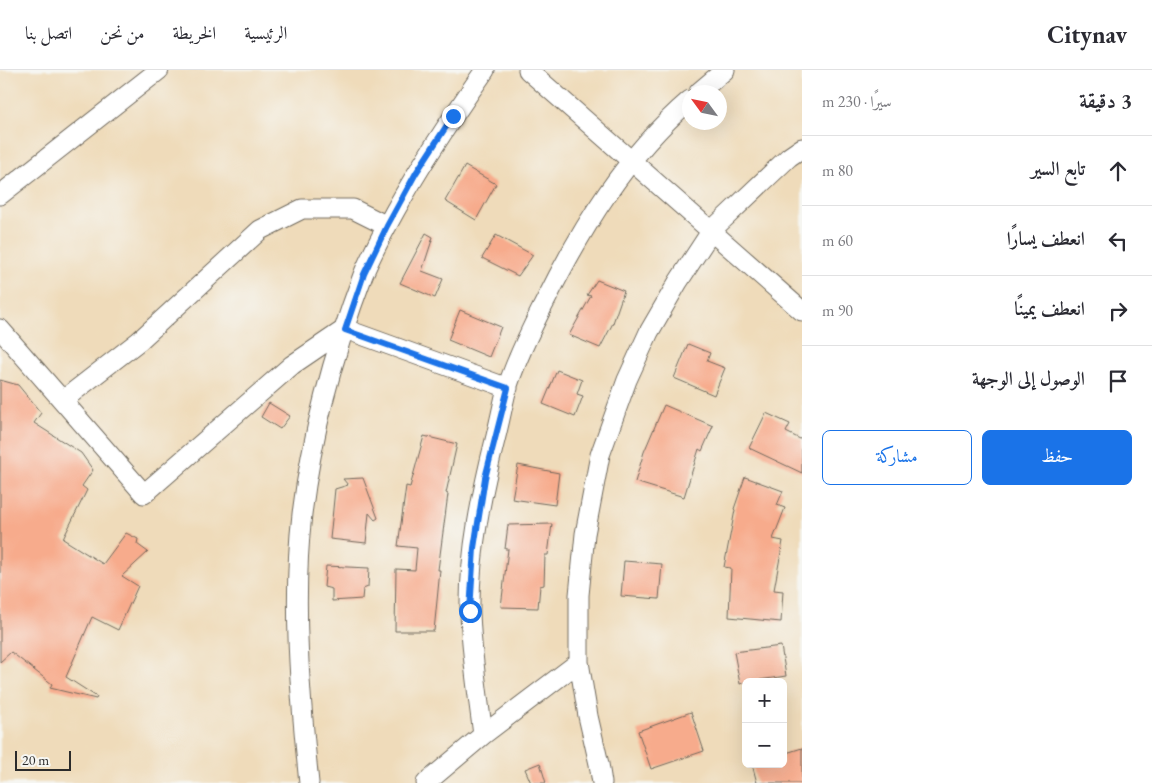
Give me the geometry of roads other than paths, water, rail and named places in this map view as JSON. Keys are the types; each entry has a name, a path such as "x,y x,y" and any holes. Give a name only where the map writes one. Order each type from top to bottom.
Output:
{"street":[{"path":"0,194 159,70"},
{"path":"309,783 299,666 298,588 302,514 328,380 364,274 387,226 416,173 485,70"},
{"path":"528,70 802,311"},
{"path":"707,85 725,70"},
{"path":"483,735 470,611 474,548 485,478 508,388 531,330 557,277 588,223 630,161 682,108"},
{"path":"602,783 600,764 588,716 579,662 579,595 584,543 600,456 627,380 649,332 678,282 712,230 789,157 802,148"},
{"path":"63,400 138,342 260,230 302,209 353,209 387,226"},
{"path":"0,330 144,494 292,365 345,330"},
{"path":"345,330 508,388"},
{"path":"426,783 483,735 579,662"}]}
